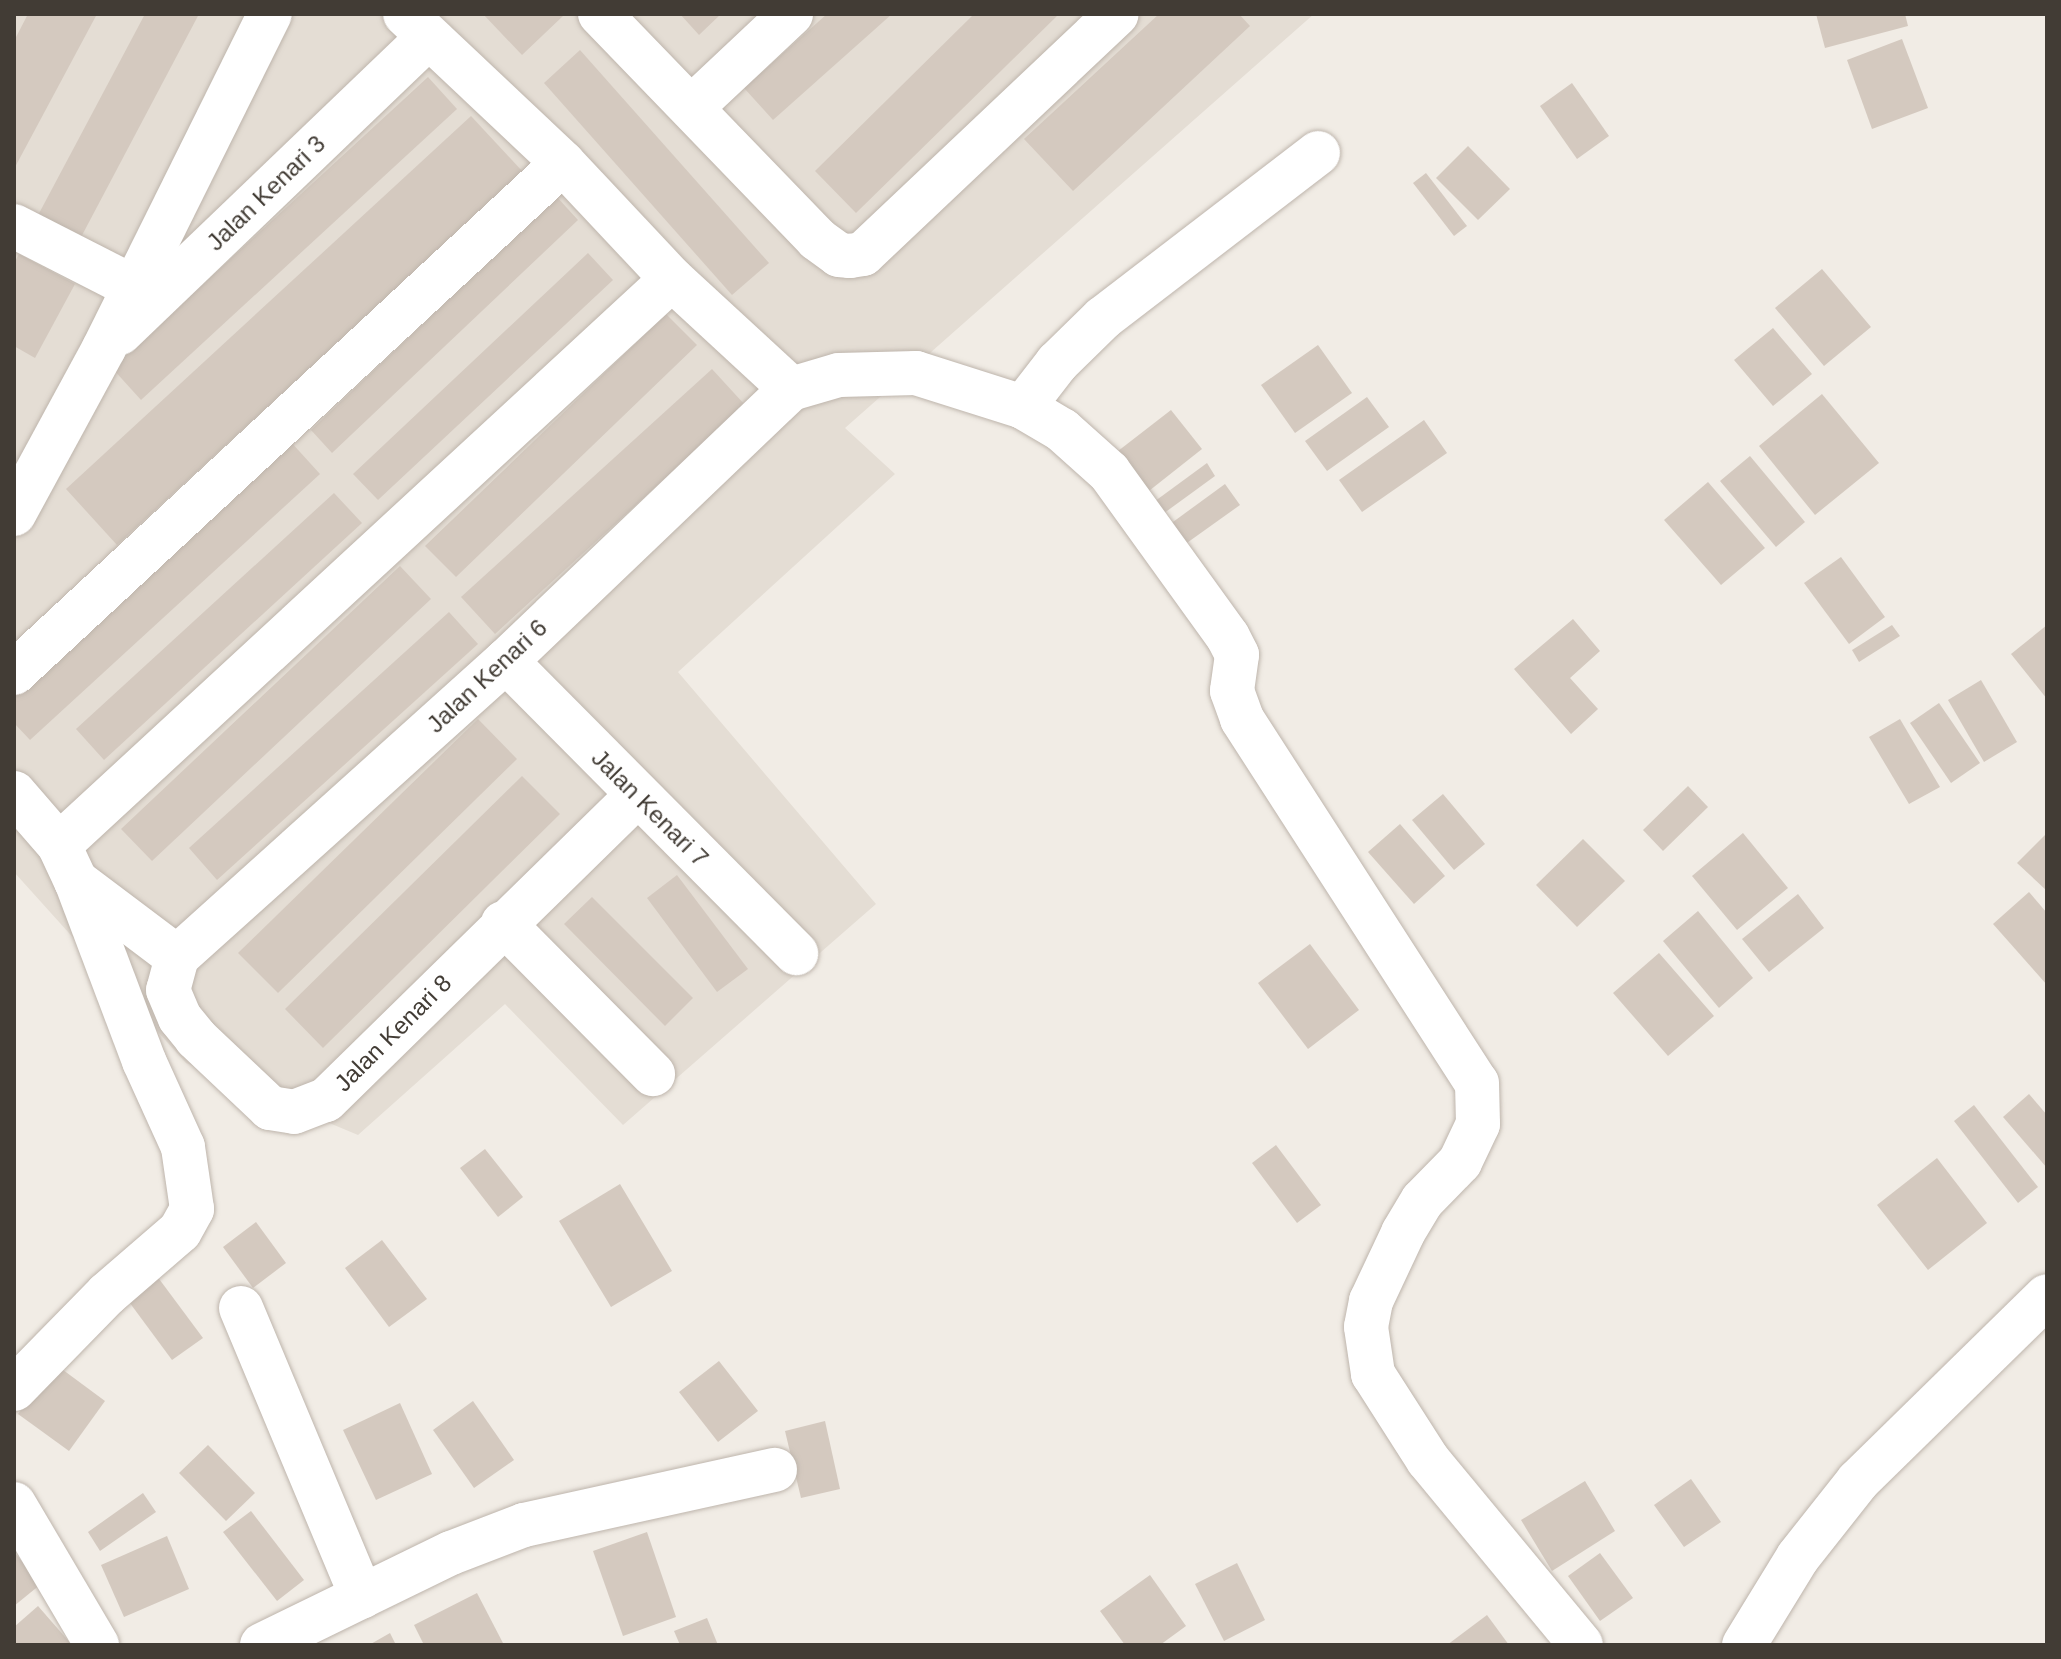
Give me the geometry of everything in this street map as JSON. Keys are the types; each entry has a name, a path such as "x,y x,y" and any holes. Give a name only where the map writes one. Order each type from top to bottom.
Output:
{"street":[{"path":"14,514 23,470 104,348 131,286 270,14"},
{"path":"600,14 827,249 839,255 863,254 1117,14"},
{"path":"692,107 791,14"},
{"path":"417,26 563,163 672,279 791,389 839,375 916,373 1023,407 1062,430 1109,472 1228,637 1237,655 1232,691 1242,719 1477,1083 1478,1124 1460,1162 1422,1201 1371,1301 1366,1327 1373,1374 1428,1460 1581,1645"},
{"name":"Jalan Kenari 3","path":"104,348 417,26"},
{"path":"1023,407 1057,363 1113,309 1318,153"},
{"path":"14,673 563,163"},
{"path":"14,226 131,286"},
{"path":"67,863 672,279"},
{"name":"Jalan Kenari 6","path":"177,957 506,661 791,389"},
{"name":"Jalan Kenari 7","path":"506,661 636,796 796,953"},
{"path":"14,793 67,863 177,957"},
{"name":"Jalan Kenari 8","path":"177,957 168,990 180,1018 270,1108 294,1112 326,1100 503,923 636,796"},
{"path":"14,1389 107,1294 180,1231 192,1209 183,1147 144,1061 67,863"},
{"path":"503,923 653,1074"},
{"path":"1744,1645 1798,1557 1858,1481 2047,1296"},
{"path":"241,1308 362,1597"},
{"path":"262,1645 524,1525 775,1470"},
{"path":"14,1504 97,1645"}],"shaded area":[{"path":"14,14 1314,14 845,428 895,474 678,672 876,904 623,1125 505,1004 358,1135 186,1063 14,872"}],"building":[{"path":"28,14 97,14 14,169 14,41"},
{"path":"145,14 199,14 79,241 36,219"},
{"path":"483,14 561,14 563,16 522,55"},
{"path":"680,14 721,14 699,35"},
{"path":"827,14 892,14 773,120 744,88"},
{"path":"974,14 1059,14 856,213 815,171"},
{"path":"1159,14 1239,14 1250,26 1073,191 1024,139"},
{"path":"1816,14 1905,14 1908,26 1825,48"},
{"path":"1902,39 1928,108 1872,129 1847,60"},
{"path":"580,50 769,263 732,295 544,83"},
{"path":"428,77 457,109 141,400 112,368"},
{"path":"1572,83 1609,136 1577,159 1540,106"},
{"path":"471,116 523,172 117,545 66,489"},
{"path":"1468,146 1510,189 1478,220 1436,178"},
{"path":"1426,173 1467,226 1454,236 1413,183"},
{"path":"557,197 578,220 332,453 311,430"},
{"path":"588,253 613,280 378,500 353,474"},
{"path":"19,254 75,284 35,358 14,346 14,263"},
{"path":"1822,269 1871,327 1824,366 1775,308"},
{"path":"666,314 697,345 456,577 425,546"},
{"path":"1773,328 1812,374 1773,406 1734,360"},
{"path":"1318,345 1352,393 1295,433 1261,385"},
{"path":"712,369 745,405 495,634 461,597"},
{"path":"1822,394 1879,463 1815,515 1759,446"},
{"path":"1367,397 1389,427 1327,471 1305,441"},
{"path":"1171,410 1202,449 1140,498 1109,458"},
{"path":"1424,420 1447,453 1362,512 1339,480"},
{"path":"290,441 320,474 30,740 14,723 14,694"},
{"path":"1750,456 1805,522 1776,547 1720,481"},
{"path":"1207,463 1215,476 1156,519 1147,507"},
{"path":"1708,482 1765,548 1721,585 1664,520"},
{"path":"1225,484 1240,505 1177,550 1162,530"},
{"path":"334,493 362,523 104,760 76,729"},
{"path":"1841,557 1885,617 1849,644 1804,583"},
{"path":"400,566 431,599 152,861 121,829"},
{"path":"449,612 478,644 217,880 189,848"},
{"path":"1573,619 1600,651 1570,678 1598,709 1571,734 1514,669"},
{"path":"1892,625 1900,636 1859,662 1852,650"},
{"path":"2047,625 2047,699 2011,654"},
{"path":"1981,680 2017,742 1984,762 1948,700"},
{"path":"1939,703 1980,763 1951,783 1910,723"},
{"path":"478,719 517,759 278,993 238,953"},
{"path":"1900,719 1940,787 1909,804 1869,737"},
{"path":"522,776 560,814 323,1048 285,1009"},
{"path":"1688,786 1708,807 1663,851 1643,830"},
{"path":"1443,794 1485,844 1454,870 1412,820"},
{"path":"1400,824 1445,876 1414,904 1368,852"},
{"path":"1743,833 1788,888 1737,930 1692,876"},
{"path":"2047,833 2047,891 2017,863"},
{"path":"1583,839 1625,881 1577,927 1536,885"},
{"path":"677,875 748,969 717,992 647,898"},
{"path":"2029,892 2047,913 2047,985 1993,924"},
{"path":"1798,894 1824,928 1769,972 1742,939"},
{"path":"592,897 693,998 665,1026 564,924"},
{"path":"1698,911 1753,978 1719,1008 1663,941"},
{"path":"1310,944 1359,1010 1308,1049 1258,983"},
{"path":"1659,953 1714,1016 1668,1056 1613,993"},
{"path":"2029,1094 2047,1115 2047,1168 2003,1117"},
{"path":"1974,1105 2038,1187 2018,1203 1954,1121"},
{"path":"1276,1145 1321,1205 1297,1223 1252,1163"},
{"path":"485,1149 523,1197 498,1217 460,1168"},
{"path":"1937,1158 1987,1223 1928,1270 1877,1205"},
{"path":"620,1184 672,1271 611,1307 559,1221"},
{"path":"256,1222 286,1263 253,1288 223,1247"},
{"path":"382,1240 427,1299 389,1327 345,1268"},
{"path":"151,1268 203,1338 172,1360 121,1291"},
{"path":"719,1361 758,1411 718,1442 679,1392"},
{"path":"55,1364 105,1401 69,1451 18,1414"},
{"path":"473,1401 514,1460 474,1488 433,1430"},
{"path":"400,1403 432,1474 376,1500 343,1430"},
{"path":"825,1421 840,1489 801,1498 785,1431"},
{"path":"208,1445 255,1493 226,1521 179,1473"},
{"path":"1691,1479 1721,1522 1684,1547 1654,1505"},
{"path":"1585,1481 1615,1531 1552,1571 1521,1520"},
{"path":"143,1493 156,1512 100,1551 88,1532"},
{"path":"251,1511 304,1580 277,1601 223,1532"},
{"path":"647,1532 676,1617 623,1636 593,1551"},
{"path":"167,1536 189,1589 124,1617 101,1565"},
{"path":"14,1552 41,1584 14,1606"},
{"path":"1600,1553 1633,1598 1600,1621 1568,1576"},
{"path":"1237,1563 1265,1620 1224,1641 1195,1584"},
{"path":"1150,1575 1186,1626 1160,1645 1125,1645 1100,1611"},
{"path":"477,1593 504,1645 424,1645 414,1625"},
{"path":"38,1606 72,1645 14,1645 14,1627"},
{"path":"1487,1615 1509,1645 1447,1645"},
{"path":"707,1618 718,1645 680,1645 674,1631"},
{"path":"390,1633 396,1645 369,1645"}]}
